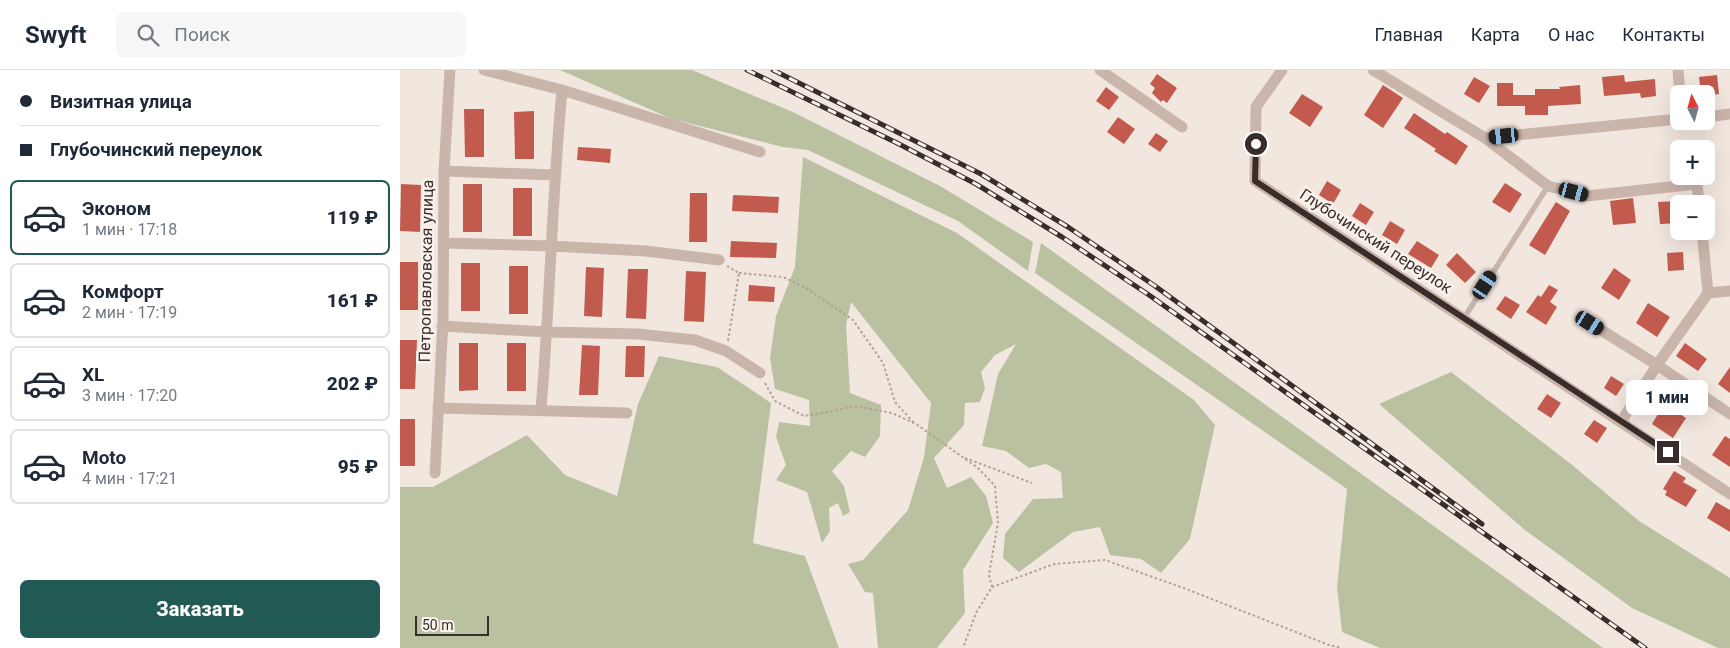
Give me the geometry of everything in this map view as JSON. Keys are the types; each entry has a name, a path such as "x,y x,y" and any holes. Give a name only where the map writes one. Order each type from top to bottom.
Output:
{"street":[{"name":"Петропавловская улица","path":"435,473 442,326 444,171 450,70"},
{"path":"484,70 562,90 760,152"},
{"path":"1100,70 1182,127"},
{"name":"Глубочинский переулок","path":"1282,70 1256,107 1255,181 1730,494"},
{"path":"1374,70 1485,138 1548,186 1587,196 1697,184 1698,195"},
{"path":"1678,70 1679,85"},
{"path":"541,409 547,332 554,175 562,90"},
{"path":"1715,116 1730,114"},
{"path":"1485,138 1670,120"},
{"path":"444,171 554,175"},
{"path":"1621,422 1657,364 1708,294 1703,240"},
{"path":"444,244 550,246 646,251 719,260"},
{"path":"1708,294 1730,291"},
{"path":"1590,323 1657,364 1730,414"},
{"path":"442,326 547,332 638,334 695,340 726,351 760,373"},
{"path":"438,408 541,409 627,413"}],"lane":[{"path":"1464,318 1548,186"}],"path":[{"path":"719,260 740,273 783,277 806,288 853,320 883,362 895,402 916,424"},
{"path":"726,351 740,273"},
{"path":"760,373 775,401 804,416 855,406 892,413 916,424 978,468 995,486 998,523 989,575 992,587"},
{"path":"961,456 1032,483"},
{"path":"964,648 976,613 992,587 1054,564 1105,560 1181,587 1329,645 1342,648"}],"green space":[{"path":"560,70 692,70 793,112 940,186 1033,242 1028,271 958,221 808,150 783,147 672,119"},
{"path":"803,157 957,233 1194,400 1215,425 1190,539 1161,573 1141,559 1110,555 1100,527 1073,532 1019,572 1003,558 1005,534 1033,499 1063,498 1061,472 1046,464 1029,468 1006,451 982,446 998,374 1016,344 995,355 981,372 985,388 980,402 965,403 964,425 934,458 947,488 971,477 986,496 993,523 963,570 965,613 937,648 878,648 873,593 865,592 848,564 863,560 908,510 924,457 931,403 851,302 846,325 850,393 881,405 880,436 865,457 851,451 832,471 844,486 850,512 843,516 838,503 829,508 830,531 822,543 807,492 776,480 786,465 776,437 779,422 810,426 809,400 775,389 770,358 776,316 795,267"},
{"path":"1041,243 1603,648 1380,648 1342,632 1337,587 1347,489 1035,273"},
{"path":"659,356 717,367 771,403 753,543 805,556 839,648 400,648 400,487 433,487 527,435 565,475 617,496 638,404"},
{"path":"1451,372 1571,464 1639,521 1730,578 1730,648 1718,648 1632,608 1525,530 1379,404"}],"building":[{"path":"1157,74 1177,88 1167,103 1163,100 1161,102 1152,93 1155,88 1150,84"},
{"path":"1624,75 1625,82 1655,79 1656,96 1641,98 1640,93 1604,96 1602,77"},
{"path":"1717,75 1719,94 1715,95 1715,85 1700,85 1699,77"},
{"path":"1474,77 1490,86 1479,103 1464,94"},
{"path":"1497,83 1513,83 1513,95 1535,95 1535,89 1560,89 1559,87 1580,85 1581,104 1548,106 1548,115 1525,115 1525,106 1497,106"},
{"path":"1383,85 1403,98 1383,128 1364,115"},
{"path":"1106,87 1119,97 1109,110 1096,101"},
{"path":"1302,94 1323,107 1310,127 1289,113"},
{"path":"464,109 484,109 484,157 465,157"},
{"path":"534,111 534,159 515,159 514,112"},
{"path":"1414,113 1445,134 1447,132 1468,146 1456,165 1404,128"},
{"path":"1118,117 1135,129 1124,144 1107,132"},
{"path":"1156,133 1168,141 1160,152 1148,144"},
{"path":"578,147 611,149 610,163 577,160"},
{"path":"1327,181 1341,190 1333,204 1319,195"},
{"path":"1505,183 1522,194 1510,213 1492,202"},
{"path":"401,184 421,185 420,232 400,231"},
{"path":"463,184 482,184 482,232 463,232"},
{"path":"513,188 532,188 532,236 513,236"},
{"path":"690,193 707,193 707,242 689,242"},
{"path":"733,195 779,197 778,213 732,211"},
{"path":"1633,198 1636,223 1613,225 1610,201"},
{"path":"1670,201 1670,223 1660,224 1658,202"},
{"path":"1556,202 1570,211 1545,255 1529,245"},
{"path":"1360,203 1374,212 1366,225 1352,216"},
{"path":"1390,221 1405,230 1397,244 1382,235"},
{"path":"731,241 777,243 776,258 730,257"},
{"path":"1417,241 1439,255 1431,268 1408,254"},
{"path":"1683,252 1684,270 1668,271 1667,253"},
{"path":"1457,253 1476,272 1465,283 1446,265"},
{"path":"400,262 418,262 418,310 400,310"},
{"path":"461,263 480,263 480,311 461,311"},
{"path":"509,266 528,266 528,314 509,314"},
{"path":"586,267 604,268 602,317 584,316"},
{"path":"1614,268 1631,280 1619,300 1601,288"},
{"path":"628,269 648,269 646,319 626,318"},
{"path":"686,271 706,272 704,322 684,321"},
{"path":"749,285 775,287 774,302 748,301"},
{"path":"1549,285 1558,290 1550,302 1557,307 1546,325 1526,312 1538,295 1541,297"},
{"path":"1505,296 1520,305 1511,319 1496,309"},
{"path":"1648,303 1670,317 1657,337 1636,323"},
{"path":"400,340 417,340 415,389 400,389"},
{"path":"459,343 478,343 478,390 459,391"},
{"path":"507,343 526,343 526,391 507,391"},
{"path":"1685,343 1707,359 1698,371 1676,356"},
{"path":"582,345 600,346 598,395 579,395"},
{"path":"626,346 645,346 644,377 625,377"},
{"path":"1730,367 1730,393 1718,384"},
{"path":"1611,376 1624,384 1616,396 1604,388"},
{"path":"1547,394 1561,403 1551,418 1537,409"},
{"path":"1664,404 1686,418 1673,438 1652,424"},
{"path":"400,419 415,419 415,466 400,466"},
{"path":"1594,420 1607,428 1597,443 1584,434"},
{"path":"1725,436 1730,439 1730,467 1712,455"},
{"path":"1674,471 1686,478 1683,482 1697,490 1686,507 1665,495 1667,491 1663,489"},
{"path":"1716,502 1730,510 1730,532 1707,518"}],"railway":[{"path":"747,70 976,184 1062,237 1149,295 1645,648"},
{"path":"773,70 981,174 1068,227 1155,286 1482,524"}],"route":[{"path":"1256,144 1255,181 1668,452"}]}
